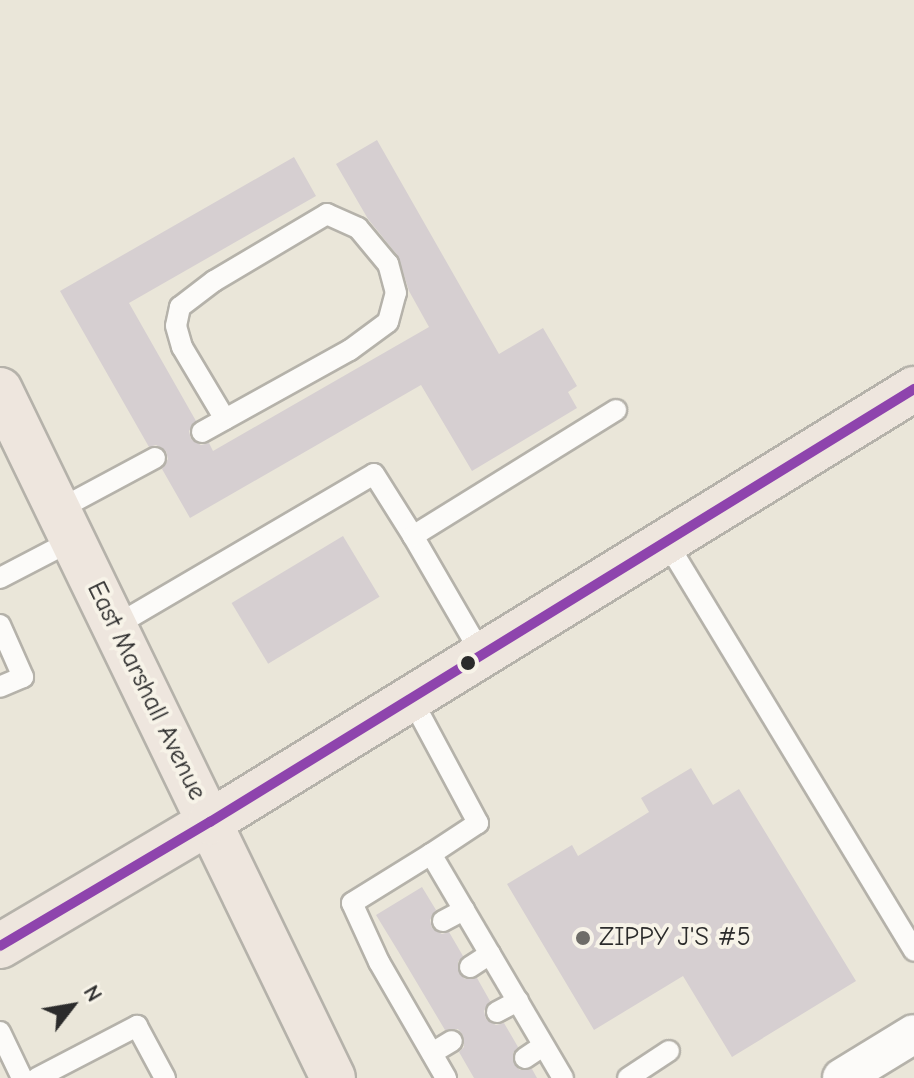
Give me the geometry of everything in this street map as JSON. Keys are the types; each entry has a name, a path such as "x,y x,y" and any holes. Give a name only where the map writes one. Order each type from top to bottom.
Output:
{"main road":[{"path":"0,946 210,822 914,389"},
{"name":"East Marshall Avenue","path":"0,390 333,1078"}],"street":[{"path":"842,1078 914,1034"}],"lane":[{"path":"202,432 350,350 388,322 396,293 388,264 358,228 327,214 214,281 180,307 176,326 182,347 225,419"},
{"path":"413,536 616,410"},
{"path":"0,578 155,458"},
{"path":"115,626 374,474 482,655"},
{"path":"666,541 914,951"},
{"path":"0,625 23,677 0,687"},
{"path":"411,698 478,823 352,903 379,962 446,1078"},
{"path":"431,854 563,1078"},
{"path":"443,921 464,910"},
{"path":"379,962 398,951"},
{"path":"470,967 490,954"},
{"path":"407,1009 425,997"},
{"path":"497,1012 518,1001"},
{"path":"37,1078 137,1026 165,1078"},
{"path":"0,1032 22,1078"},
{"path":"432,1053 452,1041"},
{"path":"525,1058 543,1046"},
{"path":"628,1078 669,1051"}],"building":[{"path":"377,140 499,354 543,328 577,386 568,392 577,408 472,471 421,385 190,518 162,469 168,459 166,451 156,445 149,447 60,291 294,157 316,196 129,303 196,421 189,431 191,439 201,445 209,443 213,451 429,327 409,291 398,256 368,219 336,164"},
{"path":"343,536 380,597 268,664 232,603"},
{"path":"691,768 713,805 739,789 856,981 732,1057 683,976 594,1030 507,884 572,845 578,856 649,812 641,798"},
{"path":"422,887 436,910 430,920 432,928 442,934 449,932 463,956 458,962 459,973 465,979 477,978 490,1001 484,1011 486,1019 496,1025 504,1023 518,1047 513,1053 514,1064 520,1070 532,1069 537,1078 474,1078 459,1052 464,1047 463,1035 458,1029 445,1030 376,915"}],"transit line":[{"path":"0,946 210,822 914,389"}],"place":[{"name":"ZIPPY J'S #5","path":"583,938"}]}
